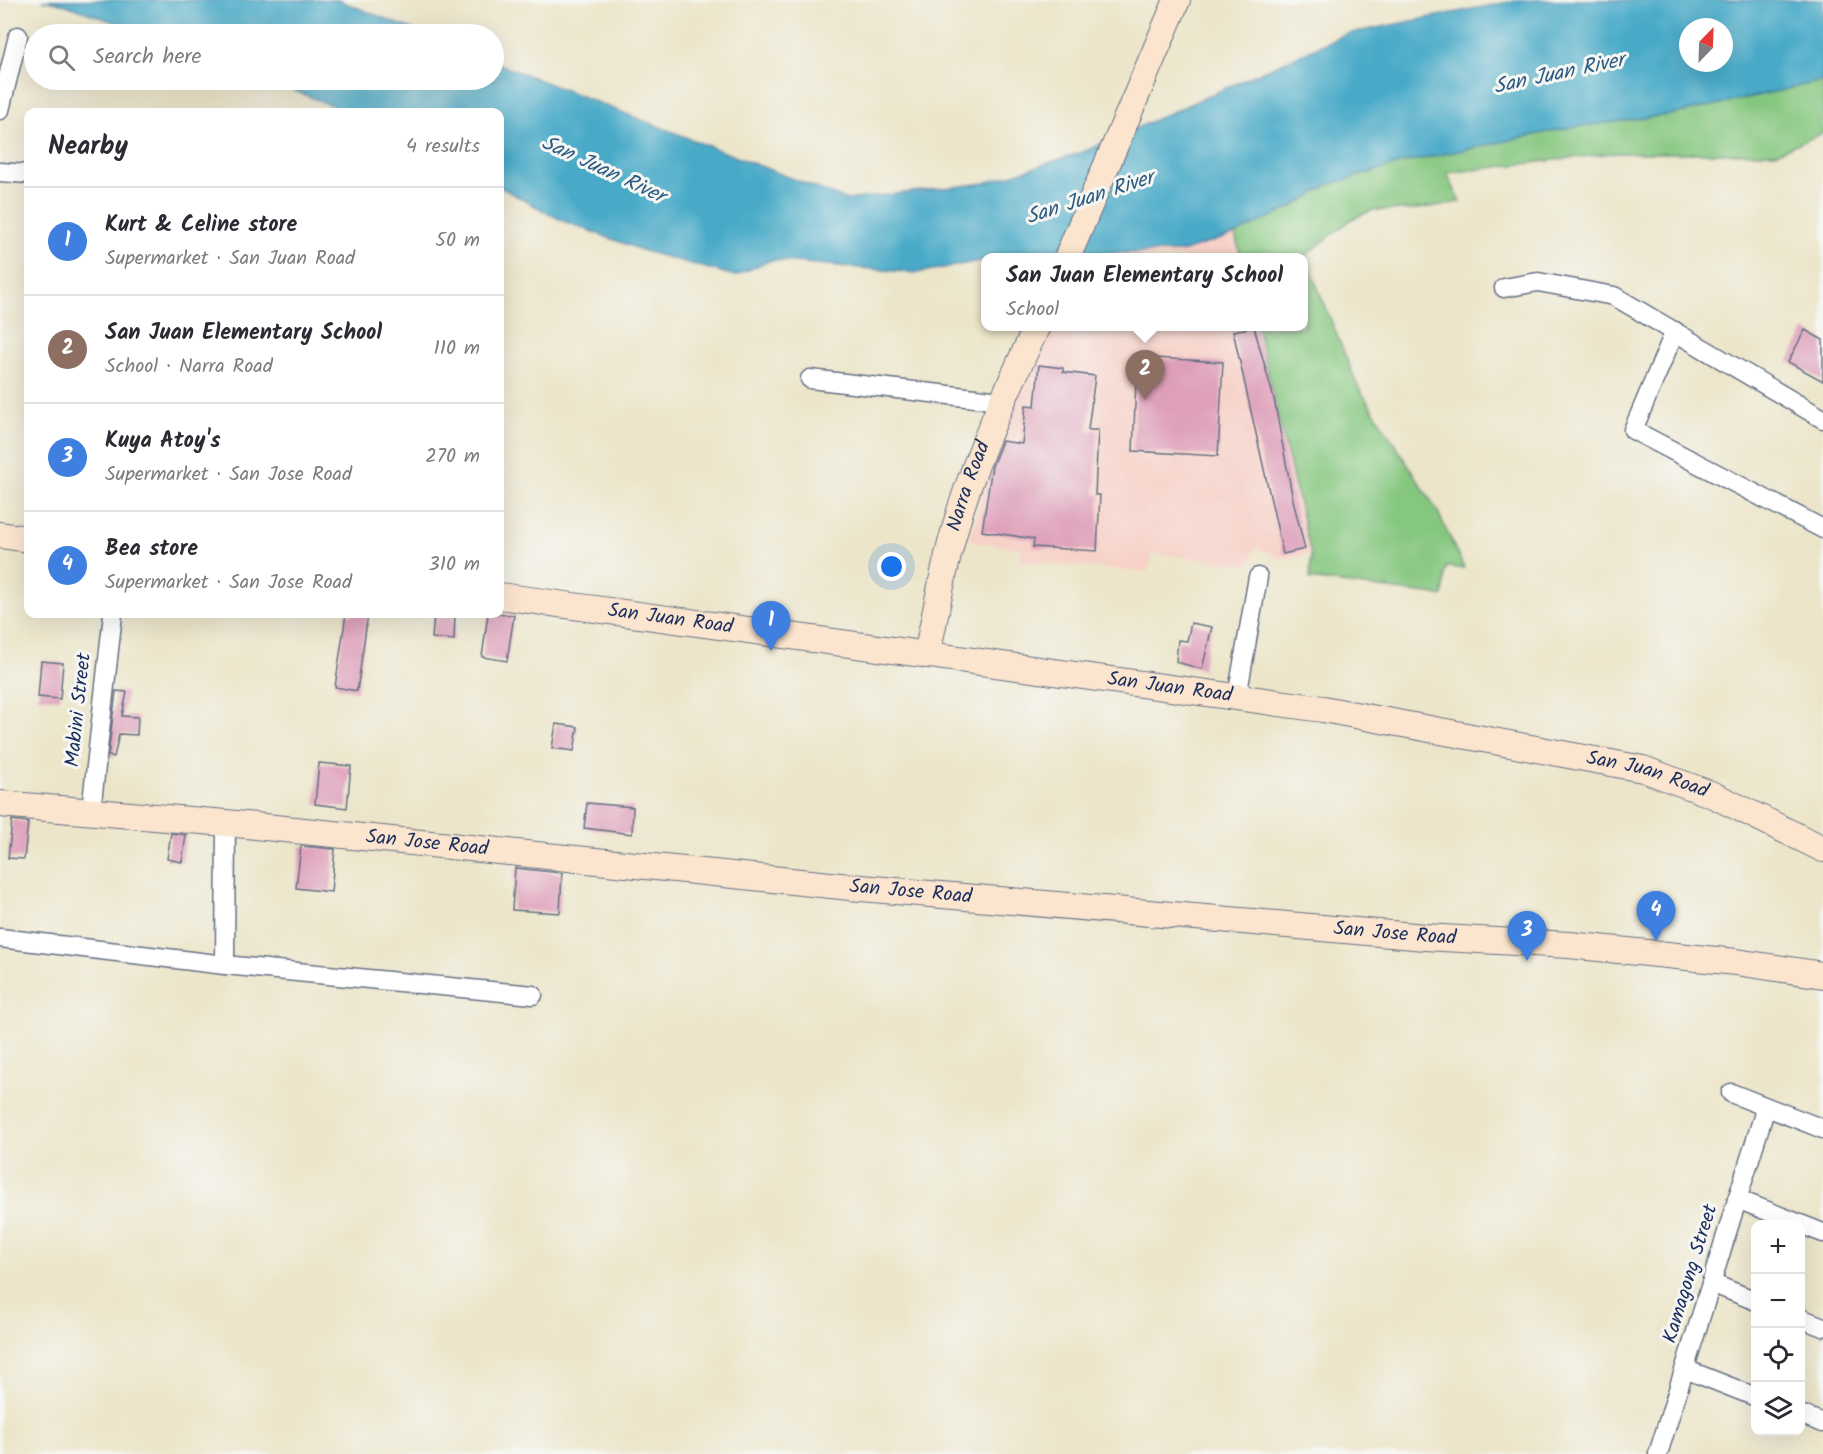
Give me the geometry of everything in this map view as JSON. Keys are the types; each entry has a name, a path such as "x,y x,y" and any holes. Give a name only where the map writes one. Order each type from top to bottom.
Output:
{"street":[{"path":"1069,253 1177,0"},
{"path":"0,110 18,36"},
{"path":"0,172 24,174"},
{"path":"1504,288 1538,282 1614,296 1823,419"},
{"name":"Narra Road","path":"927,655 946,564 961,507 1001,401 1035,331"},
{"path":"1675,331 1633,430 1823,529"},
{"path":"810,379 1001,401"},
{"path":"0,535 24,538"},
{"path":"1237,697 1258,577"},
{"name":"San Juan Road","path":"504,597 1323,709 1643,769 1713,795 1823,849"},
{"name":"Mabini Street","path":"91,812 112,618"},
{"name":"San Jose Road","path":"0,804 226,823 850,887 1425,937 1569,945 1736,962 1823,975"},
{"path":"225,964 226,823"},
{"path":"0,939 533,995"},
{"path":"1731,1093 1823,1130"},
{"name":"Kamagong Street","path":"1658,1454 1766,1107"},
{"path":"1737,1199 1823,1233"},
{"path":"1711,1283 1751,1299"},
{"path":"1805,1320 1823,1327"},
{"path":"1685,1369 1751,1394"},
{"path":"1805,1416 1823,1423"}],"shaded area":[{"path":"1235,234 1240,253 1093,253 1181,252"},
{"path":"1052,331 1258,331 1311,554 1281,559 1255,547 1248,565 1153,553 1147,572 1020,561 1023,549 970,541 995,439"}],"green space":[{"path":"1823,81 1823,133 1776,153 1613,153 1447,173 1460,202 1411,210 1373,210 1352,219 1308,254 1240,253 1235,234 1292,207 1328,185 1402,163 1567,128 1675,114"},
{"path":"1308,263 1358,387 1437,510 1464,568 1446,567 1443,596 1310,579 1311,554 1258,331 1308,331"}],"water":[{"path":"42,0 338,0 399,24 119,24 63,4"},
{"name":"San Juan River","path":"1518,0 1823,0 1823,81 1675,114 1567,128 1402,163 1328,185 1292,207 1236,234 1181,252 981,253 981,261 917,273 771,260 735,276 644,251 561,220 504,189 504,108 338,108 292,90 504,90 504,66 847,200 985,183 1083,152 1346,34"}],"building":[{"path":"1805,330 1823,340 1823,381 1788,362"},
{"path":"1233,331 1255,331 1274,399 1293,500 1305,549 1283,554"},
{"path":"1137,357 1223,362 1218,456 1133,451"},
{"path":"1039,365 1063,368 1063,372 1095,376 1088,430 1098,430 1095,495 1100,495 1097,551 1033,547 1034,539 982,531 992,466 1002,441 1022,444 1026,405 1035,406"},
{"path":"504,615 514,615 507,661 482,657 487,618 504,618"},
{"path":"345,618 367,618 357,691 335,687"},
{"path":"434,618 455,618 454,640 432,638"},
{"path":"1191,623 1212,627 1202,669 1176,662 1178,640 1187,641"},
{"path":"41,661 63,663 60,699 38,697"},
{"path":"116,691 127,692 122,716 138,717 137,735 119,734 114,757 108,756"},
{"path":"556,724 578,727 574,751 552,748"},
{"path":"319,763 351,766 347,808 315,804"},
{"path":"587,803 633,807 632,834 584,828"},
{"path":"12,820 28,822 24,859 8,858"},
{"path":"171,833 186,835 182,862 167,859"},
{"path":"301,846 335,849 331,892 296,888"},
{"path":"515,868 562,873 560,913 512,910"}],"place":[{"name":"San Juan Elementary School","path":"1145,400"},
{"name":"Kurt & Celine store","path":"771,651"},
{"name":"Bea store","path":"1656,941"},
{"name":"Kuya Atoy's","path":"1527,961"}]}
